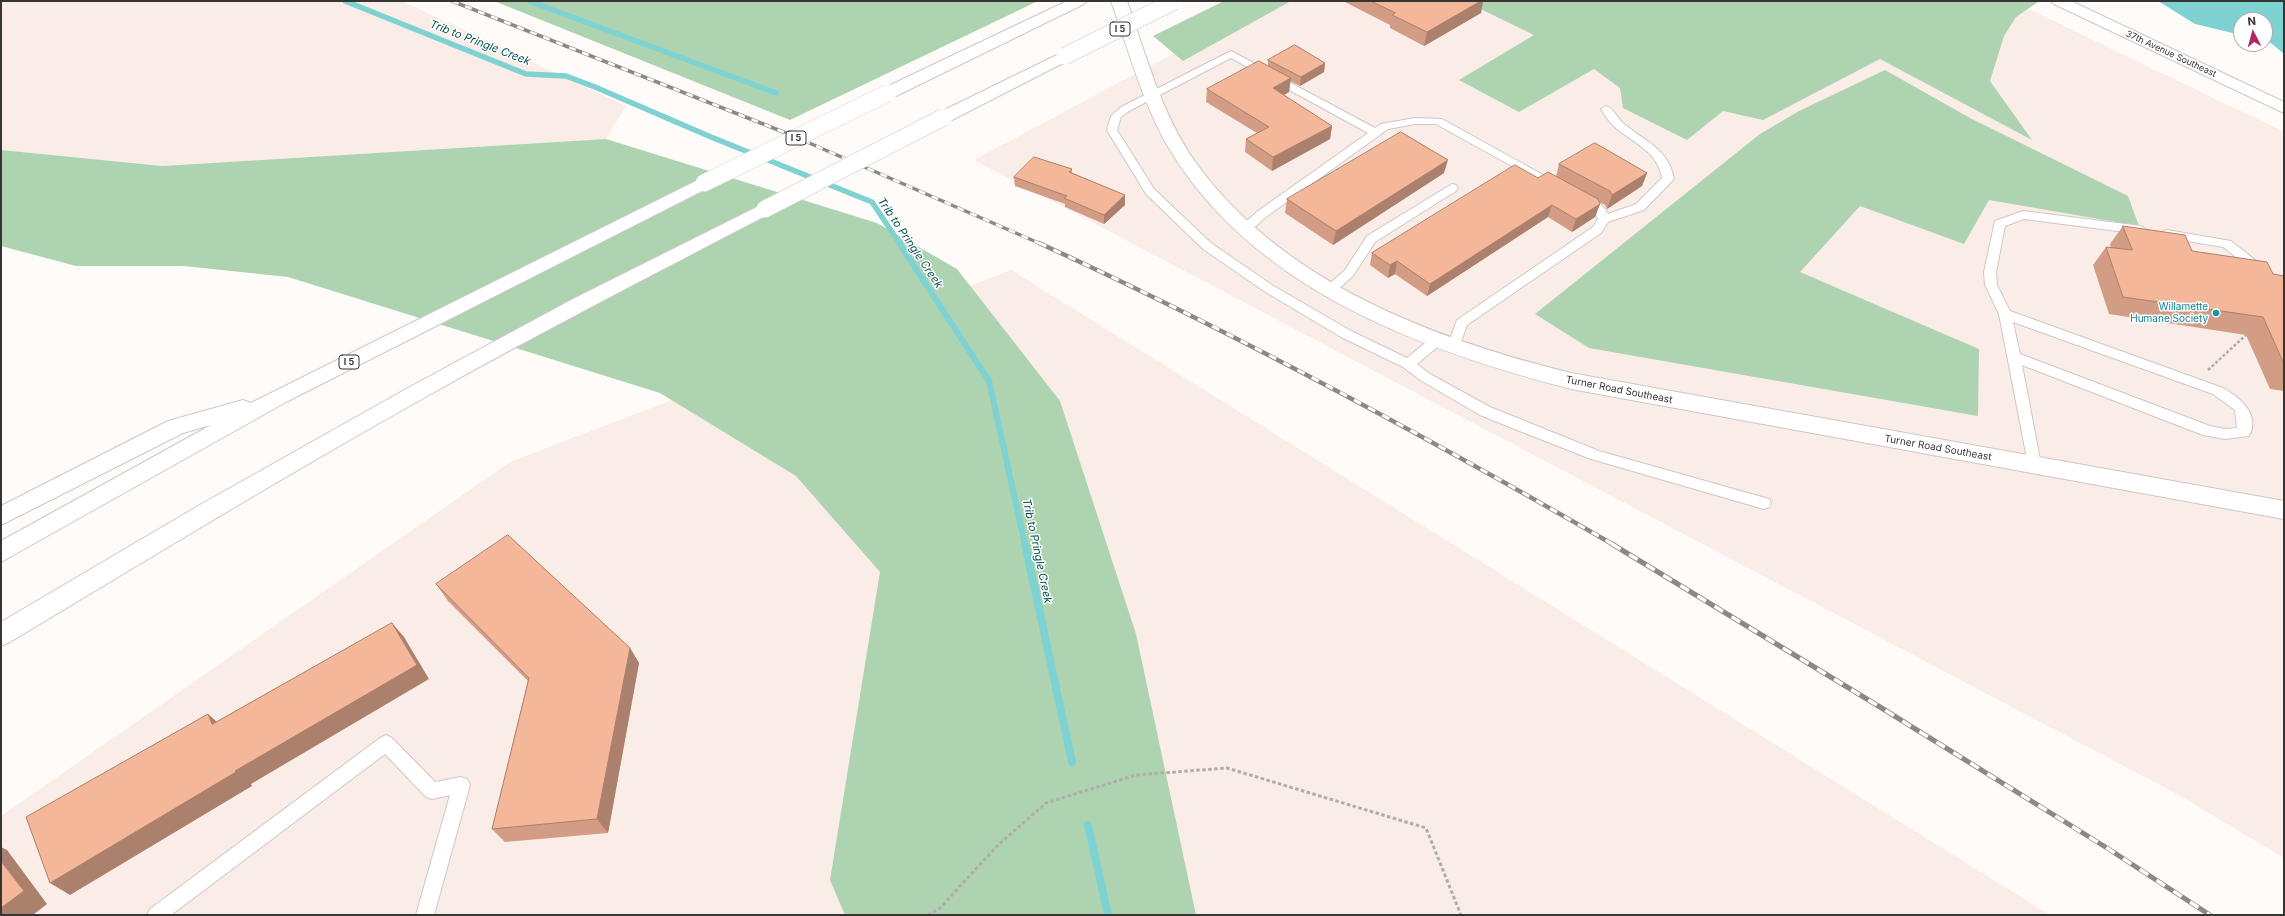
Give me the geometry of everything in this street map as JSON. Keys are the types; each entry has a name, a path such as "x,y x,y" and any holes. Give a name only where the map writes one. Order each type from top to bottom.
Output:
{"main road":[{"name":"I 5","path":"1,552 281,396 704,183 1080,1"},
{"name":"Turner Road Southeast","path":"1119,1 1164,117 1189,165 1211,193 1246,228 1268,247 1330,290 1388,320 1445,344 1524,371 1571,381 2284,510"},
{"name":"I 5","path":"1,635 173,532 404,400 553,318 944,117 1175,1"},
{"name":"37th Avenue Southeast","path":"2059,1 2284,108"},
{"name":"I 5","path":"1,516 176,427 281,396"}],"lane":[{"path":"1375,134 1231,54 1125,109 1116,116 1112,130 1150,191 1207,246 1268,288 1346,334 1408,364 1425,377 1485,411 1596,455 1764,503"},
{"path":"1408,364 1445,344 1462,323 1597,230 1604,220 1640,207 1668,179 1668,167 1656,152 1618,125 1606,109"},
{"path":"1246,228 1385,126 1415,121 1438,121 1600,209 1604,220"},
{"path":"1330,290 1349,273 1371,239 1452,188"},
{"path":"2034,465 2015,357 2005,314 1991,285 1990,272 1999,224 2023,215 2154,232 2227,244 2284,290"},
{"path":"2005,314 2204,386 2237,401 2246,417 2244,432 2225,434 2208,431 2015,357"},
{"path":"156,915 386,743 432,791 461,786 425,915"}],"path":[{"path":"2204,386 2207,371 2246,335"},
{"path":"928,915 940,908 999,844 1046,803 1136,775 1227,768 1426,828 1461,915"}],"shaded area":[{"path":"1,1 402,1 626,106 606,139 162,166 1,150"},
{"path":"1272,1 2012,1 2284,132 2284,858 2177,794 974,160"},
{"path":"1011,270 2050,915 1,915 1,816 510,462"}],"green space":[{"path":"494,1 1038,1 790,120"},
{"path":"1224,1 1291,1 1183,61 1153,36"},
{"path":"1464,1 2034,1 2038,2 2016,17 2004,36 1990,81 2032,140 1880,59 1763,120 1723,111 1687,140 1623,108 1620,88 1594,69 1519,112 1459,80 1534,35"},
{"path":"1885,70 1970,118 2128,196 2139,226 1989,200 1964,244 1860,206 1800,272 1979,349 1978,416 1589,348 1535,314 1760,134 1799,111"},
{"path":"606,139 877,223 957,269 1060,401 1136,634 1196,915 845,915 830,880 880,572 796,476 660,393 288,277 184,266 76,266 1,246 1,150 162,166"}],"water":[{"path":"2158,1 2284,1 2284,54 2273,45 2273,12 2233,12 2233,33 2195,24"}],"building":[{"path":"1371,1 1481,1 1427,32 1392,15 1395,13"},
{"path":"1295,45 1325,63 1301,77 1268,60"},
{"path":"1259,61 1291,78 1273,88 1332,126 1273,157 1246,139 1269,127 1207,89"},
{"path":"1401,132 1448,160 1336,231 1287,199"},
{"path":"1595,143 1647,173 1612,195 1610,191 1559,164"},
{"path":"1034,157 1072,169 1069,172 1125,195 1104,215 1064,198 1067,196 1014,177"},
{"path":"1515,165 1538,178 1548,172 1598,199 1600,204 1576,219 1552,205 1430,284 1397,261 1390,265 1372,253"},
{"name":"Willamette Humane Society","path":"2123,226 2185,235 2192,251 2267,262 2273,274 2284,276 2284,364 2263,317 2123,297 2106,247 2132,250"},
{"path":"508,535 630,648 597,819 492,829 529,678 436,584"},
{"path":"392,623 417,665 235,771 236,772 50,883 26,817 208,714 212,724"},
{"path":"1,861 24,891 1,908"}],"waterway":[{"name":"Trib to Pringle Creek","path":"345,1 526,74 566,76 595,87 711,137 872,202 900,244"},
{"path":"529,1 776,93"},
{"name":"Trib to Pringle Creek","path":"899,243 989,381 1025,545"},
{"name":"Trib to Pringle Creek","path":"1025,544 1072,762"},
{"name":"Trib to Pringle Creek","path":"1088,825 1108,915"}],"railway":[{"path":"452,1 791,135 1041,244"},
{"path":"1039,243 1186,313 1330,387 1473,465 1614,545"},
{"path":"1612,544 1880,707 2107,848 2210,915"}],"place":[{"name":"Willamette Humane Society","path":"2216,313"}]}
